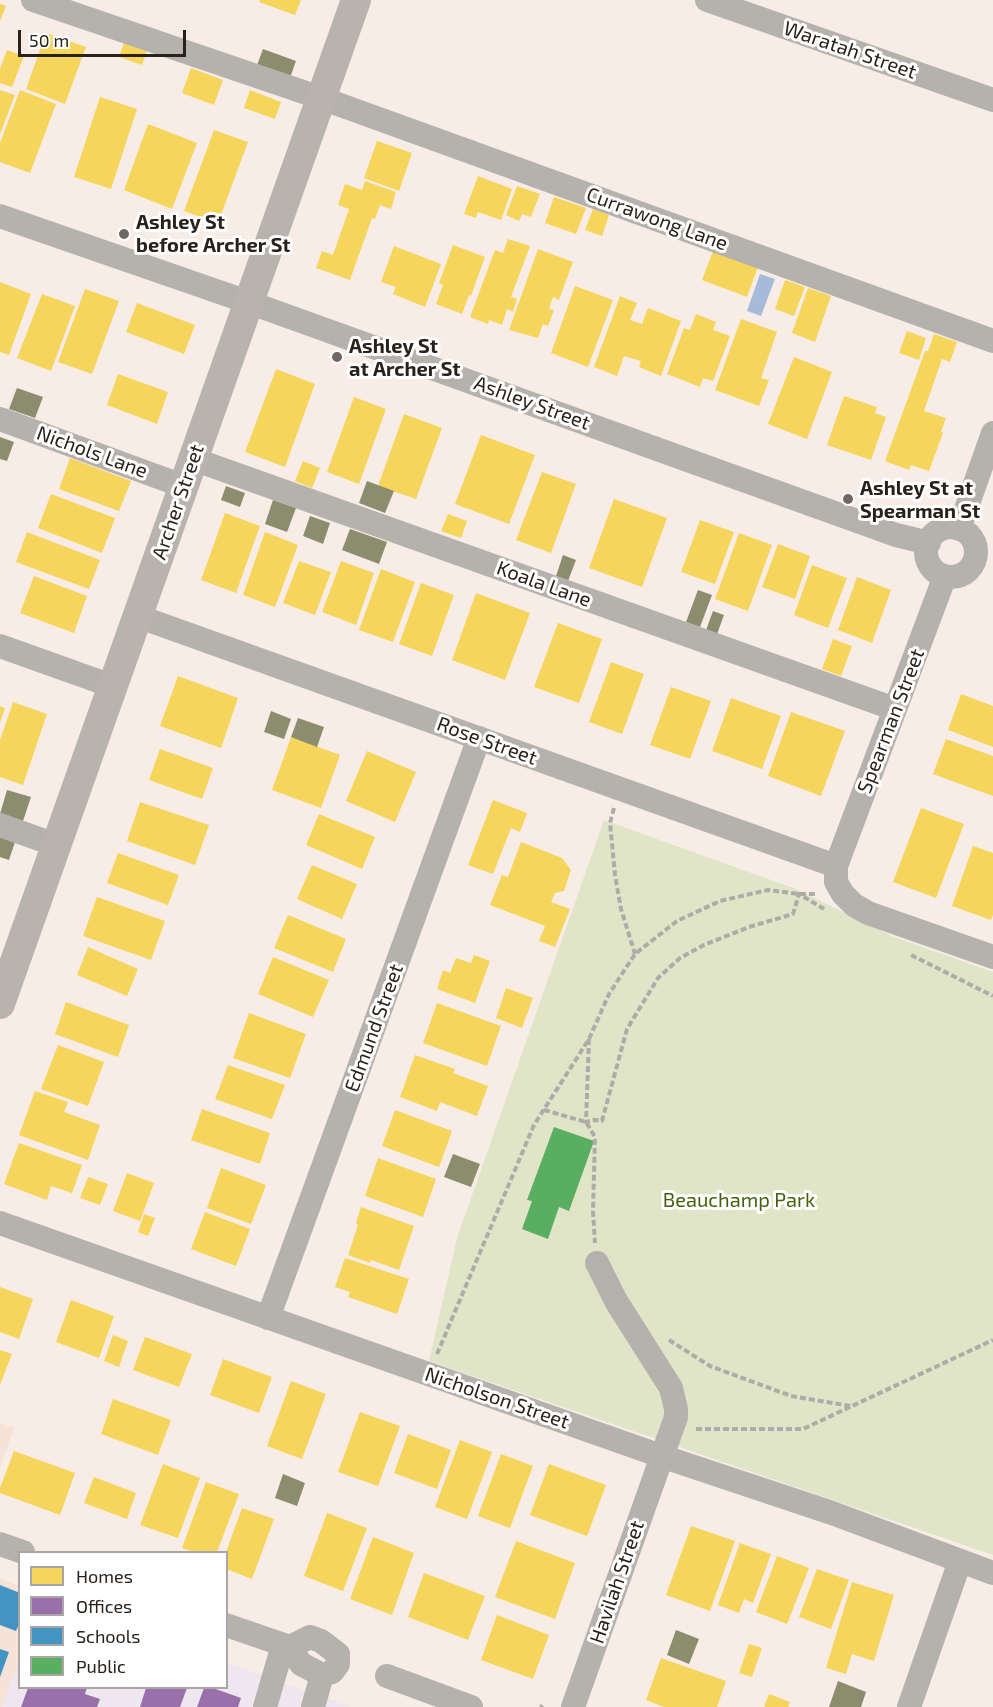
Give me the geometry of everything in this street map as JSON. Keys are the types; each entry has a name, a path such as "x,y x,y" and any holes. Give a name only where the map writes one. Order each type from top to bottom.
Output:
{"main road":[{"name":"Archer Street","path":"0,1002 356,0"}],"street":[{"name":"Currawong Lane","path":"33,0 321,98 993,341"},
{"name":"Waratah Street","path":"707,0 993,100"},
{"name":"Ashley Street","path":"0,216 249,302 896,535 929,543"},
{"name":"Nichols Lane","path":"0,419 188,473"},
{"path":"959,529 993,433"},
{"name":"Koala Lane","path":"188,473 895,709"},
{"path":"959,529 971,538 976,551 984,561 973,564 964,574 945,576 929,564 926,550 929,543 932,537 942,530 959,529"},
{"name":"Spearman Street","path":"836,866 945,576"},
{"name":"Rose Street","path":"137,616 836,866"},
{"path":"0,646 112,686"},
{"name":"Edmund Street","path":"268,1318 479,738"},
{"path":"0,825 56,845"},
{"path":"836,866 836,882 843,894 854,905 993,957"},
{"name":"Nicholson Street","path":"0,1223 661,1456 842,1517 993,1573"},
{"name":"Havilah Street","path":"573,1707 676,1418 671,1388 616,1301 597,1263"},
{"path":"0,1544 21,1551"},
{"path":"909,1707 960,1561"},
{"path":"228,1626 287,1646 310,1637 321,1641 338,1653 338,1664 332,1672 322,1675 313,1707"},
{"path":"264,1707 287,1646"},
{"path":"387,1676 471,1707"}],"path":[{"path":"620,788 610,823 621,909 635,954"},
{"path":"428,1374 534,1125 589,1039 609,994 635,954 677,921 720,901 768,890 799,894 843,894"},
{"path":"544,1110 586,1122 602,1121 627,1029 658,978 680,958 704,945 749,927 793,914 799,894"},
{"path":"589,1039 586,1122 595,1137 593,1212 597,1263"},
{"path":"636,1333 662,1336 710,1366 791,1396 851,1406"},
{"path":"672,1429 803,1429 993,1340"}],"shaded area":[{"path":"0,1423 14,1428 0,1468"},
{"path":"0,1579 18,1585 18,1663 2,1707 0,1707"},
{"path":"18,1663 18,1689 228,1689 228,1663 352,1707 2,1707"}],"green space":[{"name":"Beauchamp Park","path":"604,820 796,889 894,937 993,972 993,1555 429,1361 457,1238"}],"water":[{"path":"760,274 775,279 761,316 747,311"}],"building: Homes":[{"path":"260,0 301,0 295,15 259,2"},
{"path":"0,4 6,6 0,21"},
{"path":"46,33 86,47 65,104 26,89"},
{"path":"124,43 147,51 142,65 119,57"},
{"path":"7,50 24,56 12,87 0,83 0,69"},
{"path":"191,68 223,80 214,105 182,93"},
{"path":"0,90 15,95 0,134"},
{"path":"20,90 56,104 30,173 0,162 0,143"},
{"path":"250,90 281,102 275,119 244,108"},
{"path":"100,97 137,109 111,189 74,177"},
{"path":"148,124 197,143 172,209 124,190"},
{"path":"214,130 248,142 218,223 184,211"},
{"path":"377,141 412,153 399,191 364,178"},
{"path":"478,176 512,189 501,220 478,212 476,218 464,214"},
{"path":"365,181 396,192 391,209 380,205 375,219 372,218 350,280 316,268 322,251 333,255 349,209 338,205 345,184 362,190"},
{"path":"517,186 540,194 531,217 522,214 519,221 506,215"},
{"path":"554,197 586,208 576,234 545,223"},
{"path":"593,209 609,215 602,236 585,230"},
{"path":"508,239 530,246 511,297 517,299 513,312 507,309 502,325 489,320 488,324 470,317 495,250 503,253"},
{"path":"453,245 485,257 462,314 436,304 443,285 439,283"},
{"path":"394,246 441,264 425,307 393,294 396,287 381,282"},
{"path":"538,249 573,262 559,300 553,297 549,309 554,310 548,326 543,324 538,338 509,330"},
{"path":"713,251 758,267 747,297 702,280"},
{"path":"785,280 805,287 794,316 775,309"},
{"path":"0,282 31,294 9,355 0,352"},
{"path":"575,286 613,300 588,367 551,353"},
{"path":"808,288 831,296 815,342 792,333"},
{"path":"85,289 119,301 92,374 58,362"},
{"path":"42,294 75,306 51,371 17,358"},
{"path":"620,296 637,303 630,320 642,324 648,308 681,321 661,376 639,367 641,361 624,356 617,376 594,367"},
{"path":"137,303 195,325 184,354 126,332"},
{"path":"696,314 716,322 713,330 730,336 713,381 703,378 700,387 667,374 684,328 690,330"},
{"path":"741,319 777,332 761,378 769,380 759,406 715,390"},
{"path":"907,331 926,338 919,360 899,353"},
{"path":"934,334 957,342 950,362 942,359 924,411 946,418 929,471 911,465 909,470 885,461 925,351 928,351"},
{"path":"794,357 832,372 807,439 768,424"},
{"path":"276,369 315,384 285,467 245,452"},
{"path":"118,374 168,392 157,424 107,405"},
{"path":"844,396 877,407 875,413 886,417 871,460 827,445"},
{"path":"354,397 386,409 359,484 327,472"},
{"path":"404,414 442,428 416,499 378,486"},
{"path":"481,435 535,455 509,524 455,504"},
{"path":"70,458 131,481 119,511 59,489"},
{"path":"303,461 320,468 312,488 295,481"},
{"path":"542,472 576,484 551,553 516,540"},
{"path":"51,494 115,518 102,553 38,528"},
{"path":"614,499 667,518 642,587 589,568"},
{"path":"225,513 260,526 236,593 201,580"},
{"path":"448,514 467,521 461,538 441,531"},
{"path":"700,520 734,532 715,584 681,572"},
{"path":"27,532 100,560 89,589 16,562"},
{"path":"265,532 298,545 275,607 243,595"},
{"path":"739,533 772,545 748,611 715,599"},
{"path":"778,544 810,556 795,599 762,587"},
{"path":"299,561 331,572 315,615 283,603"},
{"path":"341,561 374,573 356,625 322,612"},
{"path":"812,565 847,578 828,628 794,615"},
{"path":"381,569 415,582 393,642 359,630"},
{"path":"34,576 87,596 74,633 20,613"},
{"path":"857,577 891,590 872,643 838,630"},
{"path":"421,583 454,595 432,656 399,644"},
{"path":"476,593 530,613 505,680 452,660"},
{"path":"558,623 602,639 579,703 534,687"},
{"path":"833,639 852,646 841,676 822,669"},
{"path":"611,662 644,674 622,734 589,722"},
{"path":"178,676 238,698 221,748 160,726"},
{"path":"671,687 711,701 690,759 650,745"},
{"path":"961,694 993,706 993,747 948,730"},
{"path":"731,698 781,716 762,769 712,751"},
{"path":"13,702 47,714 23,785 0,777 0,740"},
{"path":"0,706 5,708 0,723"},
{"path":"791,712 845,731 821,796 768,776"},
{"path":"291,737 340,755 321,808 272,790"},
{"path":"946,739 993,756 993,796 933,774"},
{"path":"160,749 213,768 202,799 149,780"},
{"path":"367,751 416,772 395,822 346,801"},
{"path":"493,800 527,813 520,832 511,828 493,874 468,865"},
{"path":"140,802 209,825 195,865 127,841"},
{"path":"921,808 964,824 936,898 893,882"},
{"path":"319,814 375,837 362,869 306,845"},
{"path":"521,842 562,858 571,870 564,891 555,893 551,902 570,909 555,947 539,941 545,926 490,905 502,875 508,877"},
{"path":"973,846 993,853 993,915 991,920 952,906"},
{"path":"118,853 179,875 168,905 107,883"},
{"path":"312,865 357,884 342,919 297,899"},
{"path":"97,897 165,921 151,960 83,936"},
{"path":"288,915 346,939 333,972 274,948"},
{"path":"88,947 138,969 127,996 77,975"},
{"path":"474,955 490,961 475,1003 437,989 443,970 450,973 456,958 471,963"},
{"path":"273,957 329,980 313,1017 258,994"},
{"path":"506,988 533,998 522,1028 496,1018"},
{"path":"66,1002 129,1025 118,1057 55,1034"},
{"path":"437,1003 501,1026 487,1066 423,1043"},
{"path":"249,1013 306,1034 290,1078 233,1058"},
{"path":"58,1045 104,1062 88,1106 41,1089"},
{"path":"415,1055 455,1069 453,1073 488,1086 477,1116 440,1102 437,1111 400,1097"},
{"path":"228,1065 285,1085 272,1119 215,1099"},
{"path":"35,1091 68,1102 64,1112 100,1125 88,1160 19,1135"},
{"path":"202,1109 270,1133 260,1164 191,1140"},
{"path":"395,1110 452,1131 439,1167 382,1146"},
{"path":"19,1143 82,1165 72,1193 51,1186 47,1200 4,1184"},
{"path":"378,1158 436,1179 423,1217 365,1196"},
{"path":"221,1168 266,1185 251,1224 207,1208"},
{"path":"127,1173 154,1183 140,1221 113,1211"},
{"path":"88,1177 108,1184 100,1205 80,1198"},
{"path":"361,1207 414,1226 399,1270 348,1255 358,1225 356,1223"},
{"path":"205,1212 250,1229 236,1266 191,1249"},
{"path":"144,1214 155,1218 148,1236 138,1232"},
{"path":"345,1258 409,1279 397,1314 348,1297 350,1292 335,1287"},
{"path":"0,1287 33,1299 19,1339 0,1332"},
{"path":"71,1300 114,1316 99,1358 56,1342"},
{"path":"113,1335 128,1341 119,1367 104,1361"},
{"path":"145,1337 192,1354 179,1387 133,1370"},
{"path":"0,1350 12,1354 0,1385"},
{"path":"223,1359 272,1377 259,1413 210,1395"},
{"path":"291,1381 326,1394 302,1459 267,1446"},
{"path":"113,1399 171,1420 158,1455 101,1434"},
{"path":"360,1412 400,1426 378,1486 338,1472"},
{"path":"408,1434 451,1450 437,1489 394,1473"},
{"path":"460,1440 492,1452 467,1519 435,1507"},
{"path":"14,1451 75,1473 60,1515 0,1493"},
{"path":"501,1454 533,1466 510,1528 478,1516"},
{"path":"163,1464 200,1478 178,1538 140,1525"},
{"path":"549,1464 606,1485 587,1536 530,1515"},
{"path":"94,1477 136,1493 127,1519 84,1503"},
{"path":"206,1482 239,1494 217,1551 191,1551 182,1548"},
{"path":"242,1508 274,1519 252,1579 228,1570 226,1551"},
{"path":"327,1513 367,1528 343,1591 304,1576"},
{"path":"691,1526 735,1541 710,1611 666,1595"},
{"path":"373,1537 414,1553 392,1615 350,1599"},
{"path":"516,1541 575,1563 555,1619 495,1597"},
{"path":"740,1543 771,1554 753,1603 744,1599 739,1613 718,1605"},
{"path":"777,1556 809,1568 787,1624 756,1612"},
{"path":"817,1569 849,1580 831,1629 799,1617"},
{"path":"424,1573 485,1596 468,1640 408,1617"},
{"path":"852,1582 894,1595 874,1661 852,1654 846,1674 826,1668"},
{"path":"497,1615 549,1635 533,1679 481,1660"},
{"path":"749,1644 762,1648 752,1677 739,1673"},
{"path":"661,1658 726,1681 717,1707 664,1707 646,1700"},
{"path":"769,1694 790,1702 788,1707 764,1707"}],"building: Offices":[{"path":"28,1689 87,1689 85,1694 100,1699 97,1707 21,1707"},
{"path":"146,1689 187,1689 180,1707 140,1707"},
{"path":"204,1689 216,1689 241,1698 238,1707 197,1707"}],"building: Schools":[{"path":"0,1585 18,1592 18,1626 16,1631 0,1625"},
{"path":"0,1649 9,1652 0,1677"}],"building: Public":[{"path":"554,1127 594,1141 569,1211 559,1207 548,1239 522,1229 532,1201 527,1200"}],"building: Industry":[{"path":"263,49 296,61 290,78 257,65"},
{"path":"17,388 43,397 35,418 9,409"},
{"path":"0,437 14,442 7,461 0,459"},
{"path":"367,481 394,491 385,513 359,503"},
{"path":"226,486 245,493 240,507 221,500"},
{"path":"273,500 296,508 287,532 265,524"},
{"path":"310,516 330,523 323,544 303,536"},
{"path":"350,529 387,542 379,564 342,550"},
{"path":"563,555 576,560 568,581 556,576"},
{"path":"698,590 712,595 700,627 686,622"},
{"path":"713,611 724,615 716,637 705,633"},
{"path":"271,711 291,719 284,739 264,732"},
{"path":"298,718 324,727 317,747 291,737"},
{"path":"7,790 31,797 23,821 0,814"},
{"path":"0,837 15,842 9,860 0,857"},
{"path":"453,1154 480,1164 471,1187 444,1177"},
{"path":"283,1474 305,1483 297,1506 275,1498"},
{"path":"676,1630 699,1639 689,1664 667,1655"},
{"path":"838,1681 866,1692 861,1707 829,1707"}],"place":[{"name":"Ashley St before Archer St","path":"124,234"},
{"name":"Ashley St at Archer St","path":"337,357"},
{"name":"Ashley St at Spearman St","path":"848,499"}]}
